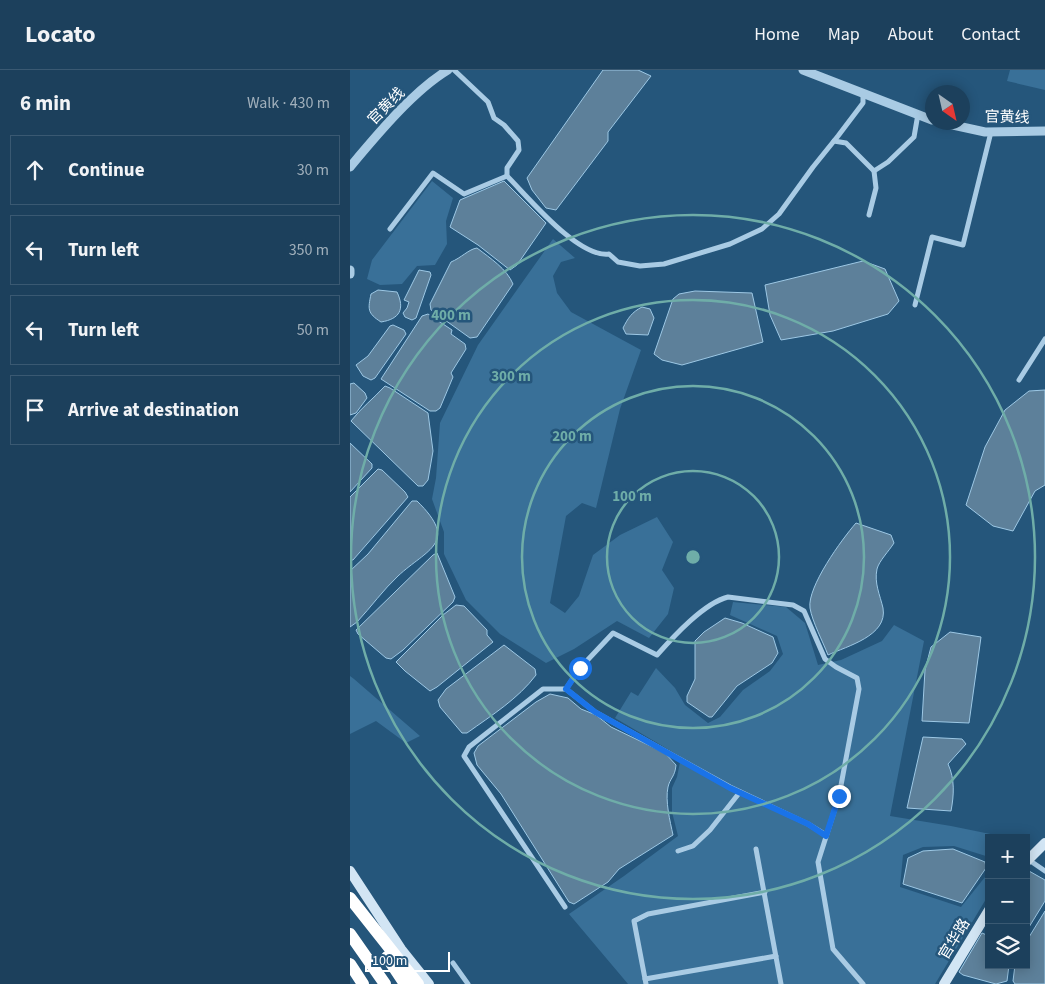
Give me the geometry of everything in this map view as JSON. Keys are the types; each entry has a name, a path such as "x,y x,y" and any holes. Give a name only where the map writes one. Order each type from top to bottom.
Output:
{"highway":[{"path":"350,898 418,984"},
{"path":"350,905 405,984"},
{"path":"350,934 385,984"},
{"path":"350,964 363,984"}],"main road":[{"path":"1030,858 1045,843"},
{"path":"350,872 402,949 429,984"},
{"name":"官华路","path":"944,984 985,917"}],"street":[{"name":"官黄线","path":"350,167 374,138 421,90 448,70"},
{"path":"454,70 488,102 494,118 504,125 518,141 519,150 507,168 507,176 560,230 587,250 600,255 609,254 618,262 640,266 664,264 730,244 762,229 779,214 863,103 863,93"},
{"path":"804,70 925,117"},
{"path":"874,170 888,162 914,136 918,114"},
{"name":"官黄线","path":"970,128 991,132 1045,131"},
{"path":"915,305 932,237 963,245 991,132"},
{"path":"834,141 846,144 874,170 876,188 869,215"},
{"path":"390,229 433,173 464,194 507,176"},
{"path":"1019,380 1045,339"},
{"path":"566,689 580,668 613,633 657,655 680,630 718,600 728,597 793,605 804,611 825,659 857,678 860,689 839,796 818,862 833,949 863,984"},
{"path":"565,907 464,756 469,747 543,689 566,689 603,717 740,792 808,824 826,836"},
{"path":"678,851 693,846 710,830 740,792"},
{"path":"756,849 782,984"},
{"path":"1030,863 1045,872"},
{"path":"765,892 648,914 634,920 645,982 776,956"},
{"path":"453,964 468,984"}],"shaded area":[{"path":"603,70 638,70 651,76 608,132 608,141 556,210 546,208 532,190 527,178"},
{"path":"1010,70 1045,70 1045,90 1007,81"},
{"path":"432,181 453,198 446,221 447,244 435,265 417,266 402,284 380,285 367,279 372,260"},
{"path":"504,181 546,223 517,265 510,270 478,245 450,227 460,200"},
{"path":"553,239 575,258 561,262 553,276 557,293 571,312 641,350 620,409 596,508 582,503 566,516 550,603 565,613 579,596 593,555 620,535 657,517 673,542 662,570 674,588 668,614 649,638 617,621 574,649 546,663 500,634 466,600 444,554 444,532 432,499 436,478 440,423 478,345"},
{"path":"477,248 502,269 513,284 477,337 470,338 431,310 430,304 451,262"},
{"path":"863,261 885,269 899,301 888,314 833,331 781,340 770,315 765,285"},
{"path":"419,270 430,272 431,275 416,318 412,320 405,317 403,313 409,302 404,300"},
{"path":"378,290 397,292 401,303 397,316 387,321 381,322 373,316 369,307 371,294"},
{"path":"695,291 752,293 763,342 682,365 662,360 654,354 673,299 679,294"},
{"path":"642,307 650,309 654,318 648,335 626,334 623,328 627,321 633,313"},
{"path":"428,314 452,330 451,334 465,344 466,349 451,373 453,377 440,408 436,411 430,411 381,379 422,316"},
{"path":"393,325 404,330 406,334 375,378 371,380 363,376 356,365 368,356 390,326"},
{"path":"354,383 365,393 367,398 356,413 350,415 350,384"},
{"path":"385,386 428,413 433,451 428,480 423,486 418,486 351,421"},
{"path":"1045,390 1045,485 1035,491 1013,531 993,526 966,505 985,447 1005,410 1029,391"},
{"path":"350,443 372,464 372,468 350,492"},
{"path":"378,469 382,470 408,497 353,560 350,560 350,497"},
{"path":"412,501 417,501 430,515 438,536 435,544 393,581 357,622 350,627 350,571 368,554"},
{"path":"856,523 891,535 894,543 882,559 876,574 883,608 883,618 873,633 855,644 828,655 811,613 811,599 814,588 827,564 842,540"},
{"path":"437,553 455,597 453,602 403,650 391,659 386,658 358,634 356,630"},
{"path":"733,602 786,607 805,623 818,665 841,660 882,641 894,625 924,641 890,816 990,834 985,834 985,856 954,846 923,847 903,855 900,887 961,907 985,877 985,901 935,984 628,984 569,914 678,836 672,812 672,788 677,777 681,757 615,718 631,692 638,696 656,668 675,688 685,705 708,723 720,717 743,690 770,671 783,654 777,636 730,615"},
{"path":"456,605 464,606 487,630 487,635 493,642 430,691 396,662 443,615"},
{"path":"725,618 742,623 773,637 778,653 772,663 737,686 712,717 709,717 687,702 687,696 695,679 695,641 704,632"},
{"path":"950,632 981,637 969,723 922,721 925,670 931,647"},
{"path":"504,645 535,669 536,675 521,692 504,706 467,733 462,733 440,707 438,700 446,689"},
{"path":"350,676 420,736 406,743 376,721 350,734"},
{"path":"550,694 568,698 581,709 596,715 611,727 665,753 676,765 667,793 668,811 673,835 619,869 608,882 574,904 569,902 501,794 477,765 474,753 478,746 536,702"},
{"path":"923,737 962,739 966,744 948,764 952,775 953,787 951,811 907,808"},
{"path":"953,849 985,862 985,869 962,903 903,884 908,858 923,851"},
{"path":"1030,872 1045,880 1045,901 1030,925"},
{"path":"1045,911 1045,984 1015,984 1013,981 1014,969 1030,969 1030,935"},
{"path":"982,933 985,934 985,969 1008,969 1007,981 996,984 963,975 959,972"}],"route":[{"path":"580,668 566,689 595,712 730,788 808,824 826,836 839,796"}]}
